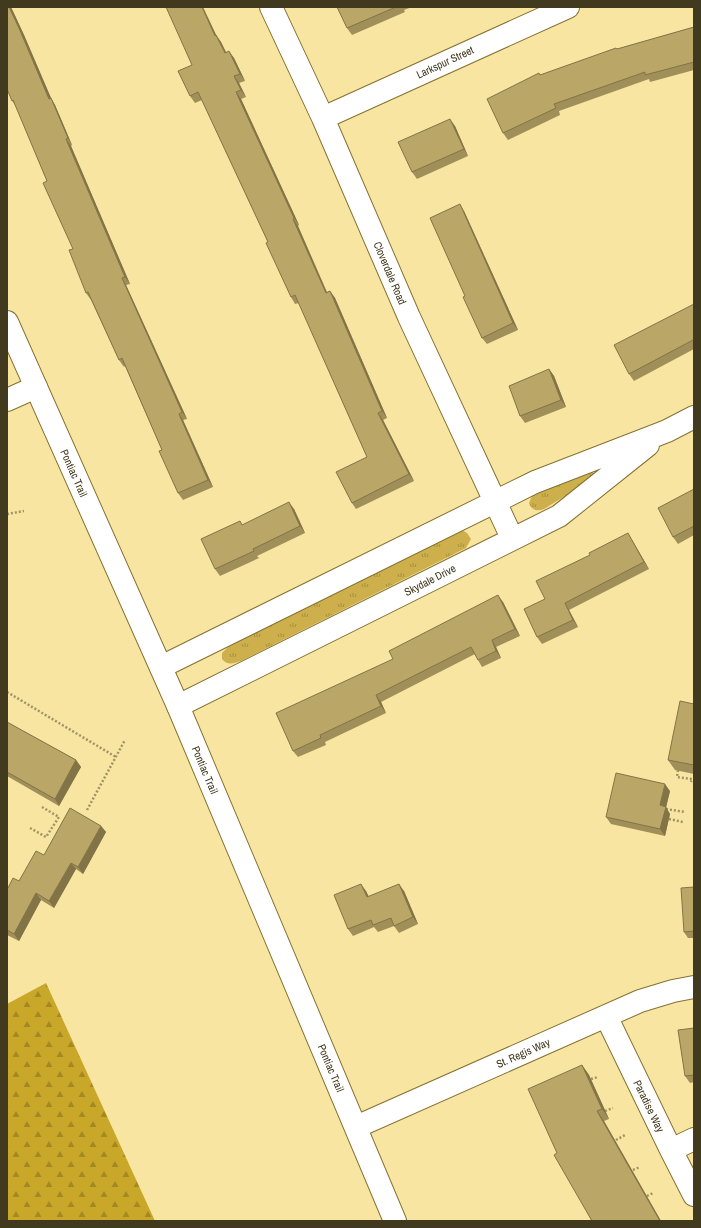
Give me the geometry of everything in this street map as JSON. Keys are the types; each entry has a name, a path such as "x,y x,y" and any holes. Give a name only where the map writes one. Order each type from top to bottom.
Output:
{"street":[{"name":"Cloverdale Road","path":"271,7 323,118 409,317 512,538"},
{"name":"Larkspur Street","path":"323,118 568,7"},
{"name":"Pontiac Trail","path":"7,322 178,706 395,1221"},
{"path":"7,400 36,387"},
{"name":"Skydale Drive","path":"160,667 535,482 667,431 694,417"},
{"name":"Skydale Drive","path":"178,706 512,538 559,516 667,431"},
{"name":"St. Regis Way","path":"356,1127 640,1001 672,991 694,988"},
{"name":"Paradise Way","path":"606,1016 694,1196"},
{"path":"671,1150 694,1139"}],"path":[{"path":"7,514 24,511"},
{"path":"7,692 116,757"},
{"path":"87,810 125,740"},
{"path":"678,770 677,777 692,779 691,782"},
{"path":"30,828 46,837 60,816 42,807"},
{"path":"666,808 685,812"},
{"path":"669,819 683,822"},
{"path":"591,1079 598,1077"},
{"path":"605,1111 613,1108"},
{"path":"616,1140 625,1135"},
{"path":"633,1170 640,1166"},
{"path":"647,1196 653,1193"}],"green space":[{"path":"591,471 595,475 591,480 544,509 535,510 531,507 529,503 532,496 538,491"},
{"path":"462,530 467,533 471,539 466,548 241,661 226,663 222,659 222,653 228,647"},
{"path":"46,983 155,1221 7,1221 7,1004"}],"building":[{"path":"7,7 9,7 19,28 49,99 51,98 68,138 66,139 125,277 122,278 182,412 179,414 208,480 178,493 159,451 162,450 122,358 119,360 88,292 86,293 69,250 73,249 43,183 47,181 7,89"},
{"path":"166,7 202,7 215,36 216,35 225,53 229,51 240,74 234,76 241,90 236,92 294,218 293,219 326,293 330,291 382,411 378,413 409,474 352,503 336,472 367,457 295,295 291,297 266,243 268,242 198,92 190,96 178,71 192,65"},
{"path":"337,7 396,7 347,28"},
{"path":"694,27 694,62 645,75 645,72 554,104 556,108 503,133 487,99 539,73 540,75 616,48 617,49"},
{"path":"450,119 464,149 412,172 398,142"},
{"path":"460,204 513,323 482,338 430,218"},
{"path":"694,304 694,341 693,340 629,374 614,345"},
{"path":"549,369 561,400 520,416 509,386"},
{"path":"694,489 694,526 673,537 658,508"},
{"path":"289,502 300,526 253,549 254,551 215,569 201,539 240,521 242,525"},
{"path":"628,533 644,562 565,603 573,620 537,637 524,609 545,599 536,581 590,555 589,553"},
{"path":"498,595 515,629 492,640 496,651 478,660 471,647 376,695 381,706 320,735 321,738 293,751 276,713 393,659 389,651"},
{"path":"680,701 694,704 694,765 668,760"},
{"path":"7,722 76,760 55,799 7,772"},
{"path":"616,773 665,784 660,805 666,807 660,829 606,817"},
{"path":"70,808 101,826 78,867 71,863 49,901 36,893 14,934 7,930 7,888 13,878 19,881 36,851 44,855"},
{"path":"361,884 367,897 399,884 413,917 394,926 391,918 373,925 371,920 348,929 334,895"},
{"path":"694,887 694,931 684,932 681,888"},
{"path":"694,1028 694,1075 685,1076 678,1030"},
{"path":"582,1065 602,1109 597,1111 660,1221 592,1221 554,1155 557,1153 528,1089"}]}
